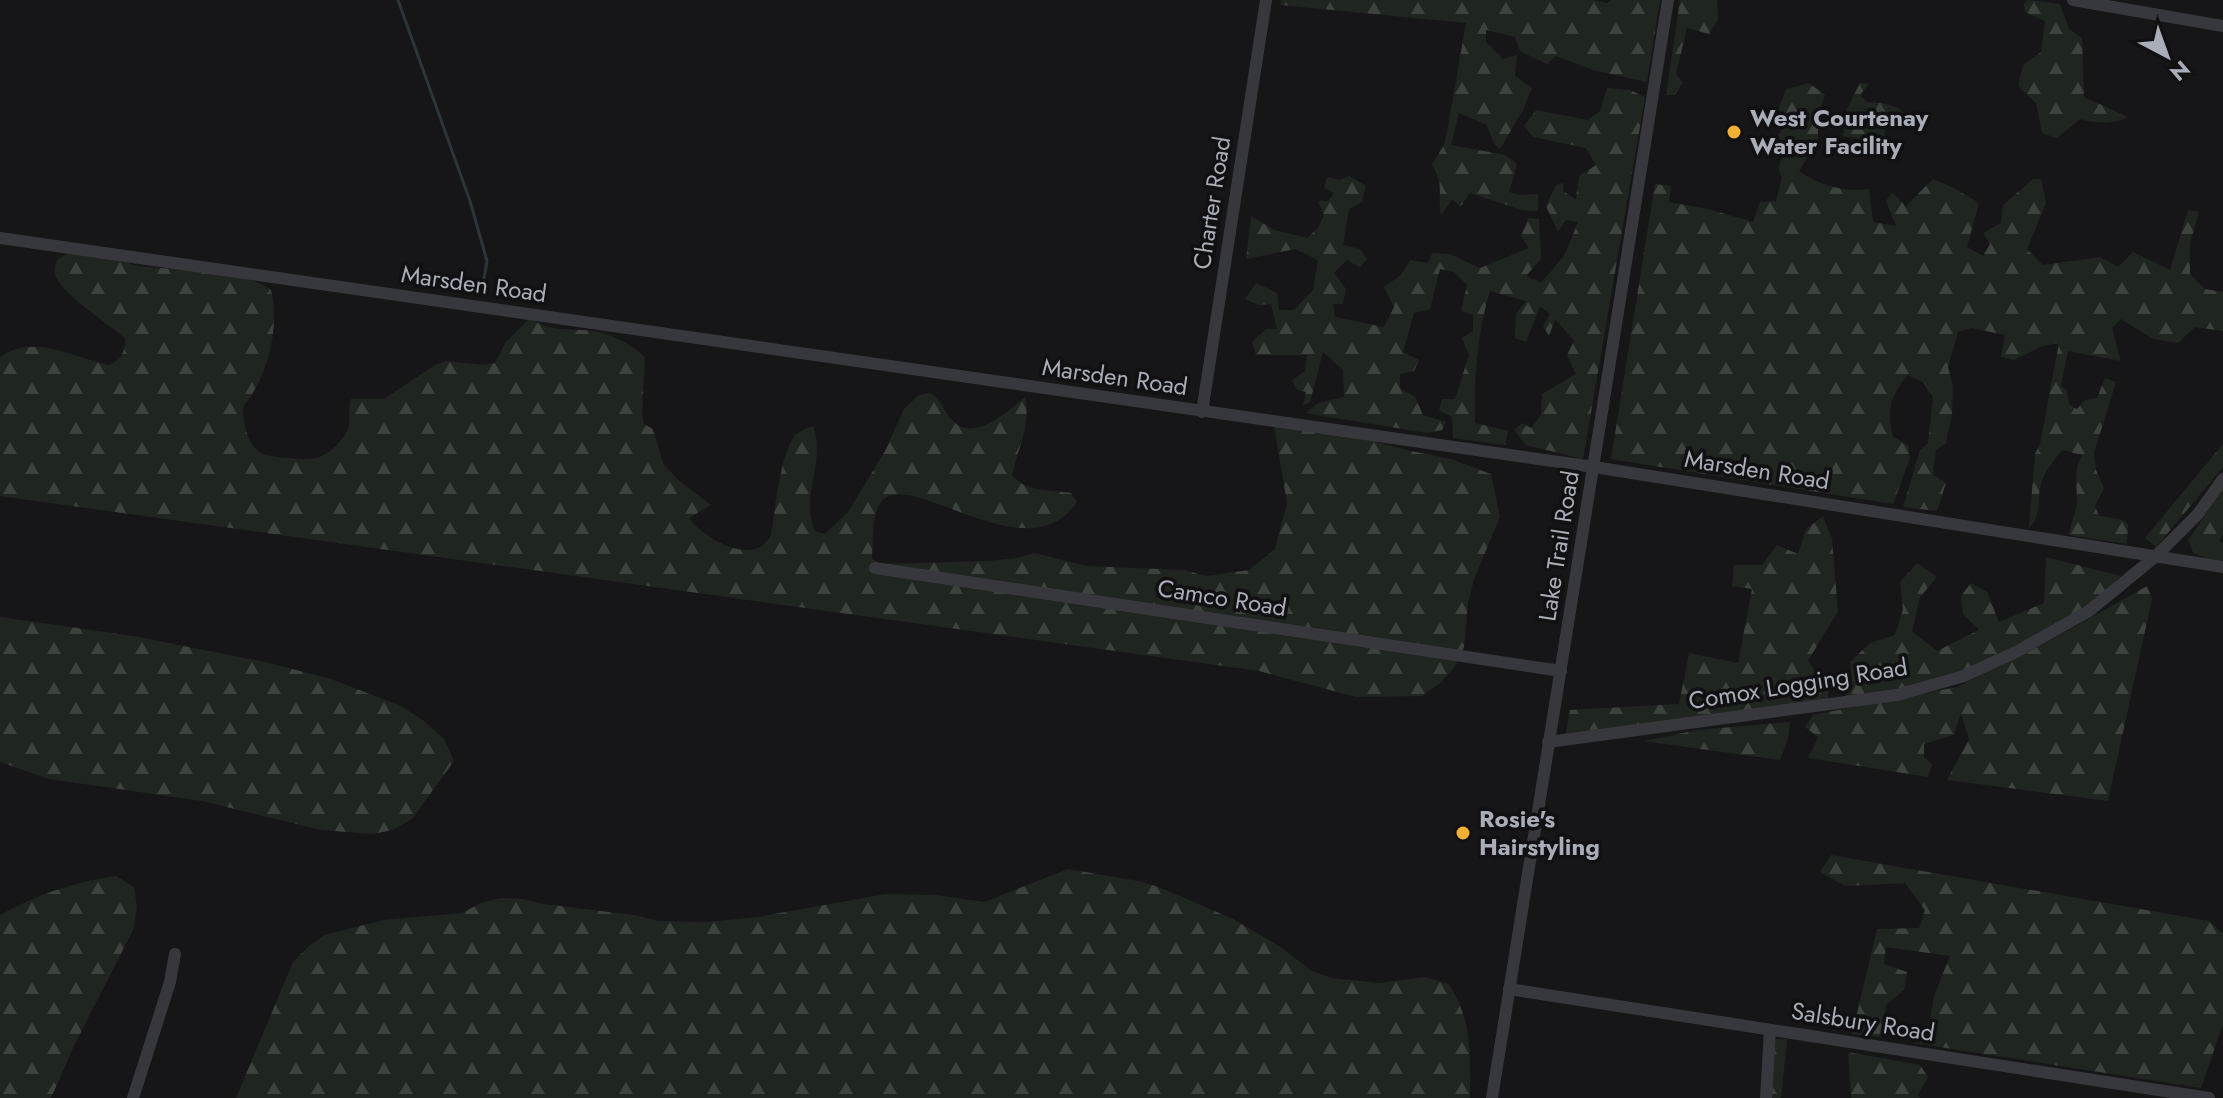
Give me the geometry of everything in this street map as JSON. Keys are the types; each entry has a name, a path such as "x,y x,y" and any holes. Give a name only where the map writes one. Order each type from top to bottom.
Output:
{"street":[{"name":"Charter Road","path":"1202,412 1266,0"},
{"name":"Lake Trail Road","path":"1492,1098 1668,0"},
{"path":"2073,0 2223,26"},
{"name":"Marsden Road","path":"0,238 1594,467 2223,567"},
{"name":"Comox Logging Road","path":"1548,742 1897,695 1964,676 2018,651 2089,611 2156,556 2198,514 2223,479"},
{"name":"Camco Road","path":"875,568 1561,671"},
{"path":"133,1098 170,982 175,954"},
{"name":"Salsbury Road","path":"1509,989 2209,1098"},
{"path":"1766,1098 1770,1030"}],"green space":[{"path":"1281,0 1593,0 1607,3 1611,0 1660,0 1647,82 1593,70 1556,56 1547,64 1520,51 1515,37 1486,30 1486,42 1503,59 1517,55 1515,76 1532,88 1500,149 1494,144 1487,125 1459,113 1451,145 1506,155 1517,164 1509,192 1538,194 1538,211 1522,210 1470,193 1461,206 1452,199 1441,216 1440,184 1432,165 1445,143 1466,23 1280,5"},
{"path":"1680,0 1717,0 1718,19 1709,34 1687,28 1676,74 1682,82 1675,95 1666,95"},
{"path":"2027,0 2060,4 2069,29 2082,38 2084,97 2128,117 2105,122 2080,119 2057,138 2042,133 2036,103 2018,86 2023,65 2041,52 2045,21 2025,12"},
{"path":"1809,83 1825,95 1818,117 1818,148 1810,143 1802,147 1808,157 1799,171 1832,187 1869,189 1873,222 1896,226 1886,201 1892,192 1906,206 1933,179 1979,203 1967,247 1983,256 1990,244 1983,233 2001,223 2003,205 2033,179 2041,179 2046,203 2027,249 2043,265 2100,257 2118,267 2133,252 2170,270 2188,210 2199,212 2190,243 2190,274 2205,289 2223,292 2223,331 2195,327 2178,343 2153,339 2121,319 2112,328 2121,361 2068,351 2061,386 2067,391 2069,404 2077,409 2085,400 2097,398 2105,378 2116,382 2094,453 2096,470 2104,488 2095,506 2099,516 2120,519 2128,524 2127,544 2069,535 2076,506 2076,473 2082,455 2062,450 2043,478 2038,510 2029,528 2035,454 2040,444 2059,343 2042,346 2014,360 2001,357 2005,335 1972,328 1958,332 1948,367 1953,386 1952,415 1946,443 1936,450 1933,475 1946,483 1937,511 1903,507 1920,450 1928,443 1933,397 1924,383 1907,375 1897,390 1890,411 1893,437 1908,445 1910,458 1893,504 1611,459 1655,184 1671,186 1669,202 1753,222 1760,202 1776,201 1782,178 1778,167 1783,157 1768,148 1789,120 1778,110 1786,89"},
{"path":"1860,83 1869,84 1860,95 1867,102 1896,107 1909,119 1889,121 1881,143 1843,136 1847,109"},
{"path":"1607,88 1630,90 1645,97 1583,459 1526,445 1514,430 1522,423 1531,428 1541,415 1542,394 1576,374 1567,355 1574,341 1555,319 1549,336 1543,326 1550,314 1540,306 1526,342 1515,338 1516,314 1526,301 1490,291 1477,356 1475,423 1508,431 1505,445 1453,438 1452,417 1439,410 1442,399 1455,399 1469,355 1462,338 1473,331 1473,315 1461,311 1467,285 1454,272 1440,269 1430,309 1414,313 1403,352 1419,360 1414,371 1400,374 1400,388 1415,397 1423,415 1446,422 1442,430 1427,433 1306,413 1318,403 1344,397 1343,370 1323,352 1310,402 1303,405 1306,392 1297,390 1292,380 1305,371 1307,355 1256,355 1252,342 1266,329 1277,329 1271,304 1258,305 1245,299 1256,283 1277,293 1279,310 1294,310 1313,290 1318,260 1295,249 1246,259 1251,216 1274,230 1307,238 1318,228 1324,215 1318,201 1328,201 1334,193 1324,188 1327,177 1340,180 1349,176 1366,186 1362,202 1349,209 1343,245 1360,249 1367,259 1360,267 1347,260 1334,273 1346,289 1343,304 1333,304 1335,317 1384,327 1394,307 1384,287 1401,275 1410,260 1428,263 1432,253 1450,254 1480,268 1529,248 1521,236 1528,218 1539,219 1541,259 1526,276 1541,283 1564,256 1578,222 1566,220 1558,232 1546,206 1556,185 1564,183 1563,191 1576,199 1579,176 1596,165 1586,148 1533,137 1524,126 1536,110 1588,120 1600,111"},
{"path":"66,254 245,278 271,290 274,320 270,351 259,381 243,406 243,412 251,443 259,452 278,457 316,458 332,449 347,431 351,399 384,399 446,361 484,365 495,363 506,342 530,318 553,328 593,331 614,337 645,357 642,413 644,424 653,429 663,463 677,479 711,505 689,518 717,541 742,550 763,545 771,535 784,459 796,435 813,426 817,452 811,518 815,531 825,534 848,512 885,451 904,409 919,395 931,393 954,422 971,428 991,422 1025,397 1025,427 1012,475 1024,485 1071,493 1077,502 1056,522 1030,528 1002,525 898,494 883,500 875,519 872,559 881,564 988,561 1034,553 1086,566 1184,570 1206,576 1249,570 1275,549 1287,503 1274,426 1276,415 1451,459 1491,474 1500,517 1474,579 1468,603 1464,647 1454,668 1422,696 1356,697 1259,671 0,496 0,357 13,350 40,347 109,365 120,358 123,351 125,338 74,298 58,280 55,271 57,260"},
{"path":"2223,444 2223,467 2156,547 2145,538"},
{"path":"2223,489 2223,533 2219,541 2223,543 2223,561 2194,553 2188,540"},
{"path":"1823,516 1832,539 1838,611 1808,661 1829,691 1827,703 1566,733 1570,710 1679,704 1689,653 1738,663 1752,589 1732,586 1734,565 1762,565 1777,545 1798,554 1806,529"},
{"path":"2046,557 2121,576 2096,601 2034,638 1953,678 1842,700 1853,687 1850,662 1870,643 1895,635 1903,609 1900,582 1917,563 1937,577 1920,597 1912,631 1937,651 1979,630 1963,614 1961,596 1971,583 1987,592 1999,622 2044,603"},
{"path":"2147,586 2152,599 2108,801 1947,780 1969,739 1961,713 1954,735 1924,744 1924,757 1932,764 1928,777 1808,758 1818,737 1805,727 1813,715 1957,687 2044,644"},
{"path":"0,617 133,636 265,662 331,679 401,706 424,721 444,739 454,761 412,819 393,830 372,834 321,830 202,801 49,779 0,762"},
{"path":"1790,722 1780,760 1644,741 1697,730"},
{"path":"1831,855 2209,921 2223,934 2223,1024 2201,1088 1914,1043 1930,1020 1934,996 1950,956 1886,947 1884,964 1907,972 1904,990 1886,1005 1882,1037 1852,1034 1877,929 1919,928 1925,910 1905,883 1845,886 1820,872"},
{"path":"1068,869 1159,887 1233,919 1279,946 1312,971 1332,978 1379,983 1425,977 1449,984 1466,1025 1470,1052 1470,1098 236,1098 293,962 324,935 384,920 462,913 481,903 501,898 634,915 658,921 707,922 758,917 886,894 936,895 984,902"},
{"path":"116,876 134,887 137,907 133,930 51,1098 0,1098 0,915 56,890"},
{"path":"1774,1039 1787,1039 1781,1098 1768,1098"},
{"path":"1848,1052 1920,1065 1928,1077 1918,1095 1920,1098 1851,1098"}],"waterway":[{"path":"398,0 470,201 487,261 483,284"}],"place":[{"name":"West Courtenay Water Facility","path":"1734,132"},
{"name":"Rosie's Hairstyling","path":"1463,833"}]}
